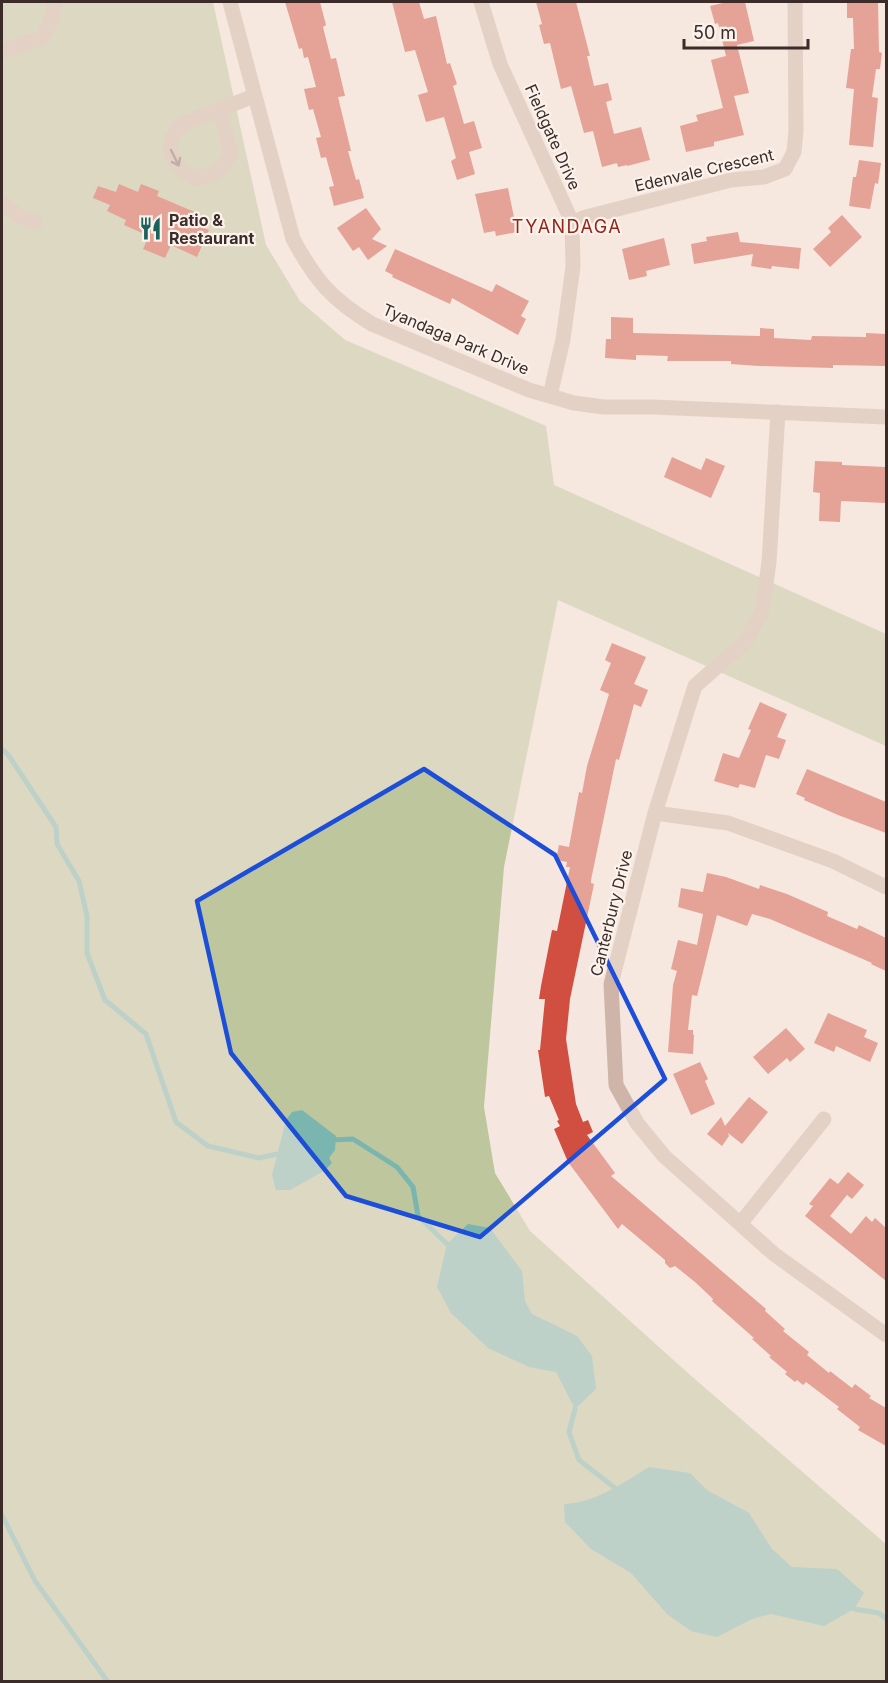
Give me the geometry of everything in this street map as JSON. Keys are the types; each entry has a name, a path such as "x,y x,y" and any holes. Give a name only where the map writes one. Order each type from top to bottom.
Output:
{"street":[{"path":"2,51 42,38 53,17 54,2"},
{"name":"Tyandaga Park Drive","path":"230,2 293,239 310,270 349,310 372,324 529,390 574,403 886,417"},
{"name":"Fieldgate Drive","path":"481,2 500,64 572,222 573,267 563,339 550,396"},
{"name":"Edenvale Crescent","path":"572,222 731,180 764,177 785,170 794,152 796,131 795,2"},
{"path":"219,109 231,153 224,166 211,175 196,179 181,170 171,153 171,139 180,125 219,109 254,96"},
{"path":"2,202 18,216 36,222"},
{"name":"Canterbury Drive","path":"778,412 769,562 762,612 745,642 695,686 655,813 611,984 616,1085 637,1123 664,1155 774,1254 886,1335"},
{"path":"655,813 728,823 833,861 886,886"},
{"path":"740,1224 824,1119"}],"highlighted area":[{"path":"424,769 555,855 665,1079 480,1237 346,1196 231,1053 197,901"}],"green space":[{"path":"2,2 213,2 266,245 300,301 345,340 546,426 554,485 886,634 886,746 558,600 504,867 484,1107 495,1173 530,1231 689,1374 886,1544 886,1681 2,1682"}],"water":[{"path":"302,1110 336,1136 335,1150 329,1158 332,1163 324,1171 290,1190 276,1190 272,1175 286,1120 292,1112"},
{"path":"468,1224 490,1228 522,1271 525,1301 532,1314 577,1336 592,1356 596,1389 575,1409 556,1372 529,1367 488,1348 451,1313 437,1287 447,1244"},
{"path":"649,1467 690,1473 707,1490 749,1513 772,1549 792,1567 837,1569 864,1593 854,1609 824,1626 771,1614 752,1619 717,1637 691,1631 667,1614 631,1573 591,1549 565,1522 564,1504 598,1496"}],"building":[{"path":"285,2 320,2 331,59 336,58 345,96 338,97 351,151 348,151 364,198 334,206 329,187 334,186 326,157 321,158 316,138 321,137 313,109 309,110 304,89 316,87 308,57 304,58 302,48 299,49"},
{"path":"392,2 419,2 424,19 436,16 447,64 450,63 457,84 453,86 464,124 474,121 482,148 469,152 475,174 457,180 451,161 456,158 444,117 426,122 418,95 428,92 415,50 405,52"},
{"path":"536,2 576,2 590,56 587,56 594,86 608,83 612,100 606,102 614,134 641,127 650,160 627,166 618,167 617,163 602,167 593,131 584,133 571,86 561,89 550,43 544,44"},
{"path":"727,2 745,2 754,41 737,45 749,93 734,96 744,135 714,142 714,146 686,152 680,126 698,121 696,115 723,108 711,60 726,56 718,23 715,24 710,6"},
{"path":"847,2 878,2 879,52 882,53 880,69 876,69 872,97 878,98 873,147 849,145 854,89 846,88 851,49 854,49 853,18 847,18"},
{"path":"859,160 881,163 878,184 875,183 870,209 849,206 853,177 856,177"},
{"path":"119,184 138,192 141,184 159,191 157,196 197,213 193,224 209,230 197,257 171,245 165,258 143,249 149,236 124,225 126,220 107,211 110,205 93,198 98,186 116,192"},
{"path":"508,188 517,232 496,236 495,231 484,233 475,194"},
{"path":"366,208 381,229 372,239 387,246 368,260 359,247 353,251 337,228"},
{"path":"842,215 862,237 830,267 813,249 831,232 828,228"},
{"path":"738,232 740,242 801,248 799,269 751,266 753,254 694,264 691,244 707,241 706,237"},
{"path":"664,238 670,265 646,271 647,276 629,280 622,249"},
{"path":"395,249 492,292 496,284 529,301 521,316 526,319 518,335 452,298 450,304 392,277 393,275 385,271"},
{"path":"611,317 633,318 633,333 760,336 760,328 774,329 774,338 811,340 812,336 866,337 866,333 886,334 886,366 833,365 833,368 759,366 731,364 731,361 667,361 668,356 636,355 636,360 605,358 606,339 611,339"},
{"path":"672,457 701,470 706,458 725,466 711,498 664,477"},
{"path":"815,461 886,467 886,503 841,501 840,522 819,521 820,493 813,492"},
{"path":"612,643 646,657 634,684 648,690 641,707 634,704 619,760 616,759 591,880 594,884 570,999 566,1039 576,1104 583,1122 588,1120 593,1132 587,1135 615,1173 611,1176 766,1309 765,1311 785,1329 783,1331 809,1352 807,1355 829,1373 830,1371 852,1388 855,1384 871,1396 869,1398 886,1408 886,1446 858,1430 860,1427 837,1409 839,1407 806,1382 803,1385 797,1380 795,1382 785,1374 787,1372 769,1357 771,1356 752,1339 754,1338 712,1301 713,1299 695,1282 675,1266 670,1268 665,1260 622,1224 618,1229 568,1162 554,1129 560,1126 557,1121 559,1120 549,1096 545,1097 538,1050 540,1050 545,999 539,999 552,930 557,931 570,867 566,867 567,862 556,860 559,845 569,847 579,792 582,793 587,766 609,694 600,690 611,663 605,660"},
{"path":"760,702 787,714 777,737 786,740 779,759 766,755 755,788 740,784 738,788 714,781 723,753 739,758"},
{"path":"807,769 886,802 886,833 838,815 796,794"},
{"path":"707,873 759,889 760,885 787,894 828,912 827,916 857,929 859,925 886,938 886,971 770,919 752,914 747,926 717,915 697,996 692,995 688,1030 693,1030 693,1054 668,1052 673,985 677,971 671,969 678,940 697,945 703,914 678,907 681,888 703,892"},
{"path":"828,1013 867,1030 864,1037 878,1043 870,1062 836,1046 834,1052 814,1043"},
{"path":"786,1028 805,1049 790,1062 787,1058 768,1074 753,1057"},
{"path":"700,1062 708,1079 705,1081 715,1104 691,1115 673,1074"},
{"path":"749,1097 768,1112 742,1144 728,1133 729,1136 722,1146 707,1134 721,1117 725,1126"},
{"path":"848,1172 864,1185 852,1199 847,1195 830,1216 851,1234 866,1216 872,1222 875,1218 886,1228 886,1281 805,1216 813,1206 809,1204 830,1178 838,1184"}],"waterway":[{"path":"2,749 56,827 57,844 79,881 87,916 87,953 105,1000 146,1034 176,1122 208,1146 259,1158 282,1153"},
{"path":"331,1140 353,1139 397,1167 413,1187 418,1216 447,1244"},
{"path":"575,1409 569,1432 579,1460 615,1488"},
{"path":"2,1515 35,1581 108,1682"},
{"path":"854,1609 879,1613 886,1619"}],"place":[{"name":"Patio & Restaurant","path":"151,229"}],"district":[{"name":"TYANDAGA","path":"567,227"}]}
